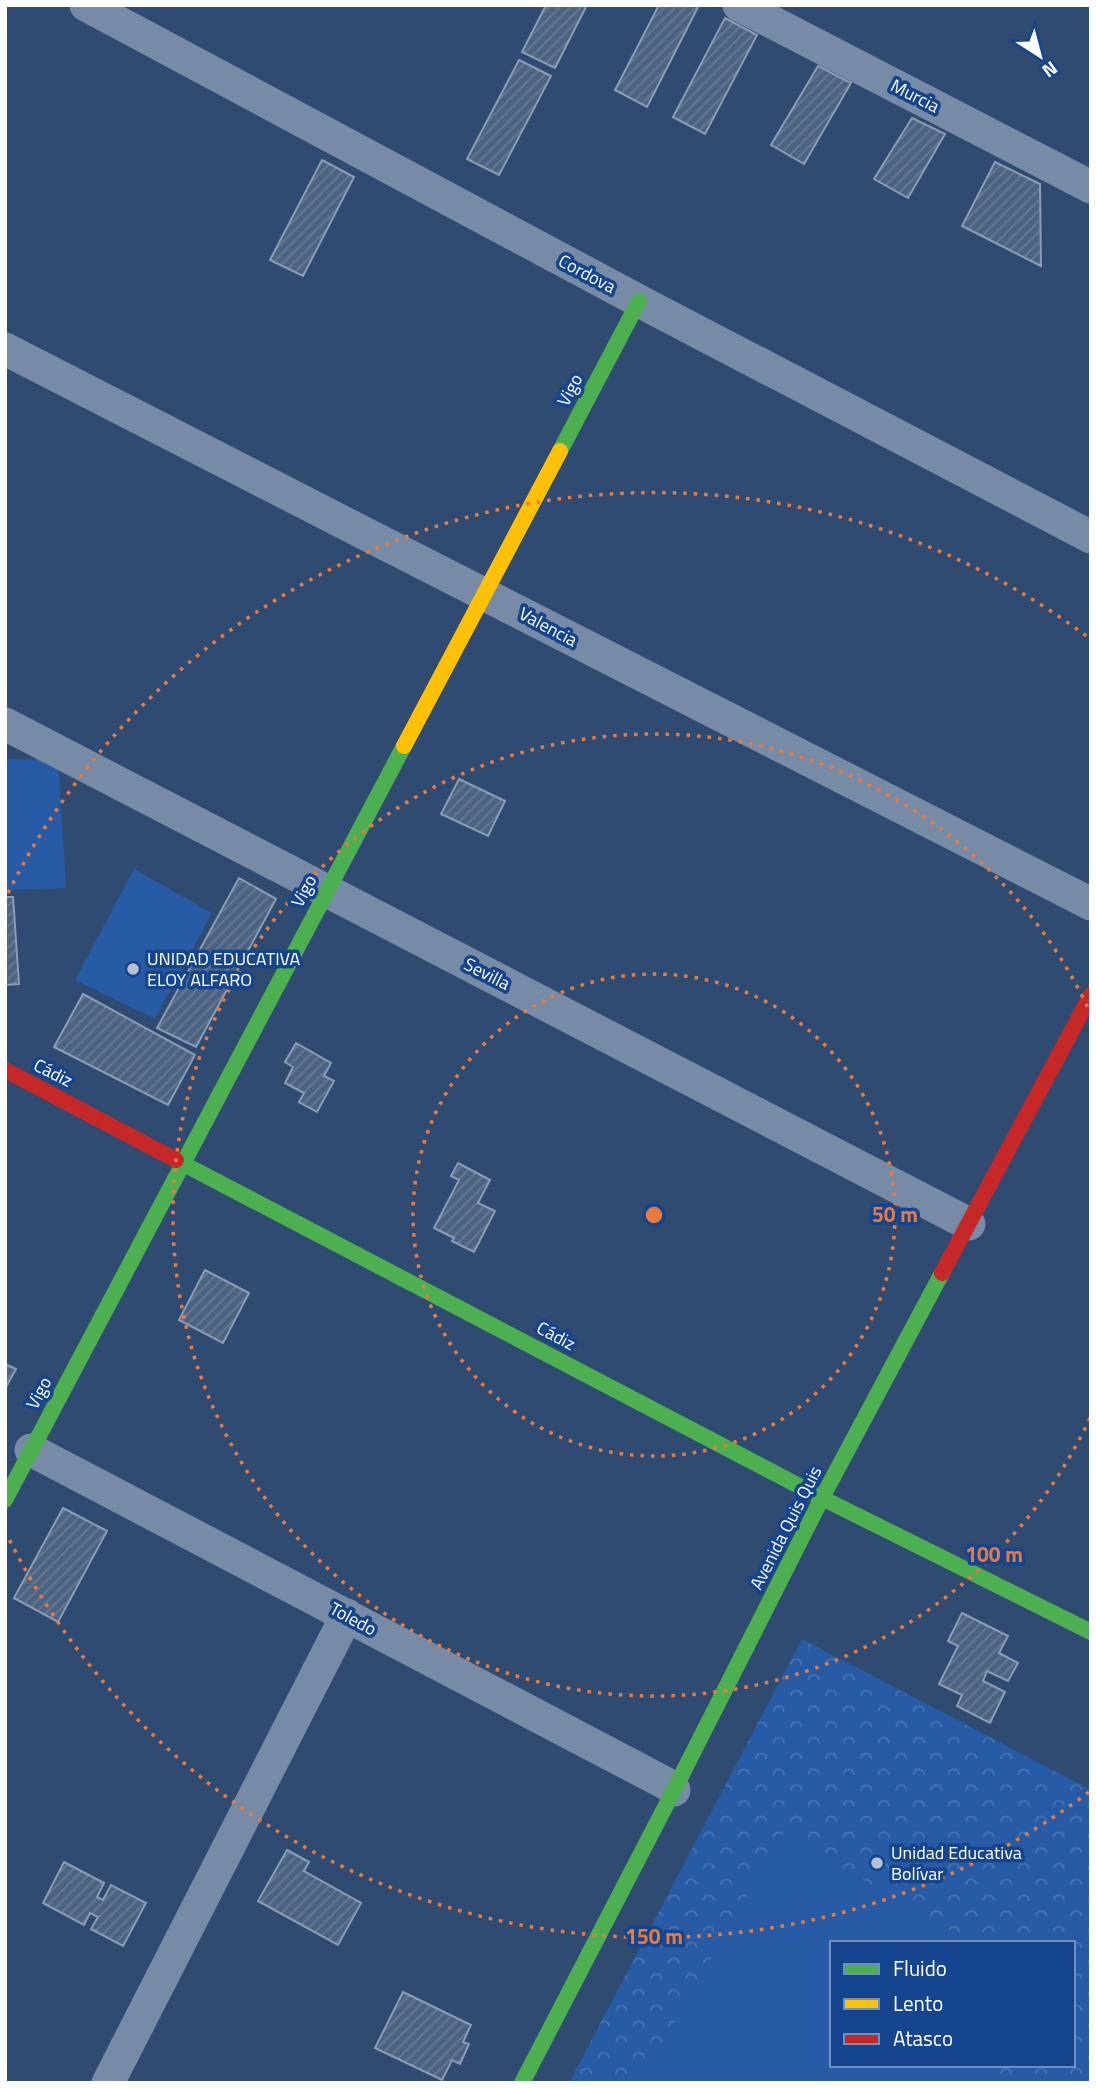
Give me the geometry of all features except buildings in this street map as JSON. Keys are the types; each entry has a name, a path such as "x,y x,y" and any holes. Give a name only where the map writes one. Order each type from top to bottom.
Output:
{"street":[{"name":"Cordova","path":"86,5 639,301 1091,537"},
{"name":"Murcia","path":"739,5 1091,187"},
{"name":"Vigo","path":"5,1500 639,301"},
{"name":"Valencia","path":"5,349 1091,904"},
{"name":"Sevilla","path":"5,724 969,1224"},
{"name":"Avenida Quis Quis","path":"522,2083 822,1498 1091,995"},
{"name":"Cádiz","path":"5,1070 822,1498 1091,1632"},
{"name":"Toledo","path":"31,1450 674,1790"},
{"path":"108,2083 347,1615"}],"green space":[{"path":"5,759 58,760 66,888 5,890"},
{"path":"134,869 212,913 155,1019 75,980"},
{"name":"Unidad Educativa Bolívar","path":"802,1639 1091,1790 1091,2083 569,2083"},
{"path":"783,1834 969,1941 830,1941 830,2067 982,2067 973,2083 640,2083"}],"traffic: fast":[{"path":"560,451 639,301"},
{"path":"5,1500 404,746"},
{"path":"176,1160 822,1498 1091,1632"},
{"path":"522,2083 822,1498 942,1273"}],"traffic: slow":[{"path":"404,746 560,451"}],"traffic: jam":[{"path":"942,1273 1091,995"},
{"path":"5,1070 176,1160"}],"place":[{"name":"UNIDAD EDUCATIVA ELOY ALFARO","path":"133,969"},
{"name":"Unidad Educativa Bolívar","path":"877,1863"}]}
